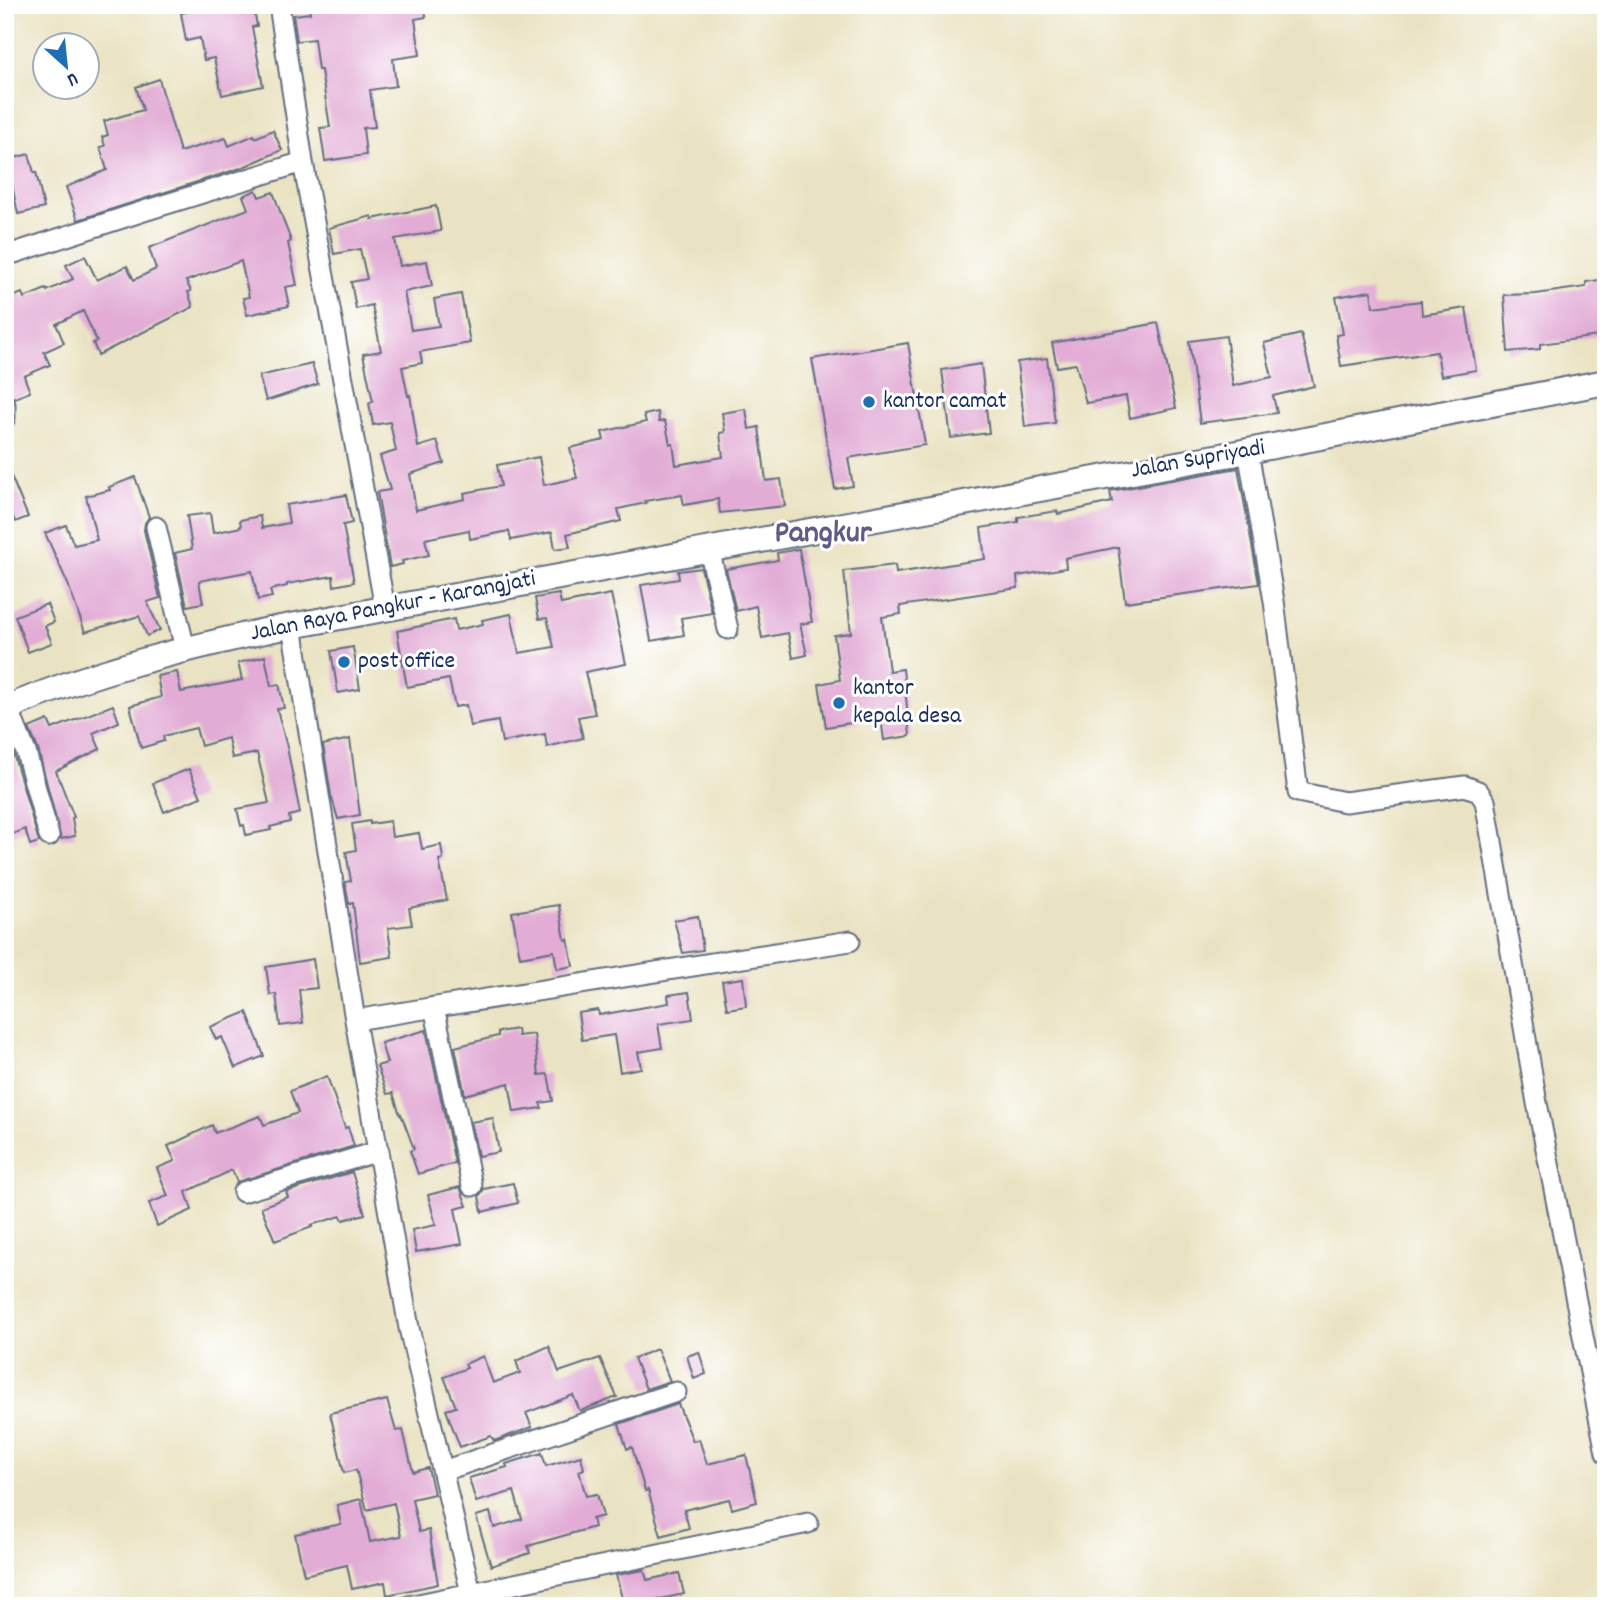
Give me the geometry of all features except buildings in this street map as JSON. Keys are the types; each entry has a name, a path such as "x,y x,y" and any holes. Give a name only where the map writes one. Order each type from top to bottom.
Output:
{"main road":[{"name":"Jalan Supriyadi","path":"789,534 1248,451 1606,382"},
{"name":"Jalan Raya Pangkur - Karangjati","path":"7,708 68,683 185,649 385,608 789,534"}],"street":[{"path":"279,5 303,162 385,608"},
{"path":"5,256 303,162"},
{"path":"5,405 5,418"},
{"path":"1248,451 1274,601 1298,792 1345,802 1465,786 1478,791 1485,801 1537,1103 1606,1452"},
{"path":"156,527 185,649"},
{"path":"709,549 728,629"},
{"path":"292,626 355,1020 409,1328 472,1599"},
{"path":"7,708 26,752 49,836"},
{"path":"355,1020 850,941"},
{"path":"434,1007 472,1186"},
{"path":"243,1192 379,1151"},
{"path":"443,1471 676,1392"},
{"path":"409,1606 472,1599 807,1523"}],"place":[{"name":"kantor camat","path":"869,402"},
{"name":"post office","path":"344,662"},
{"name":"kantor kepala desa","path":"839,703"}],"district":[{"name":"Pangkur","path":"823,535"}]}
